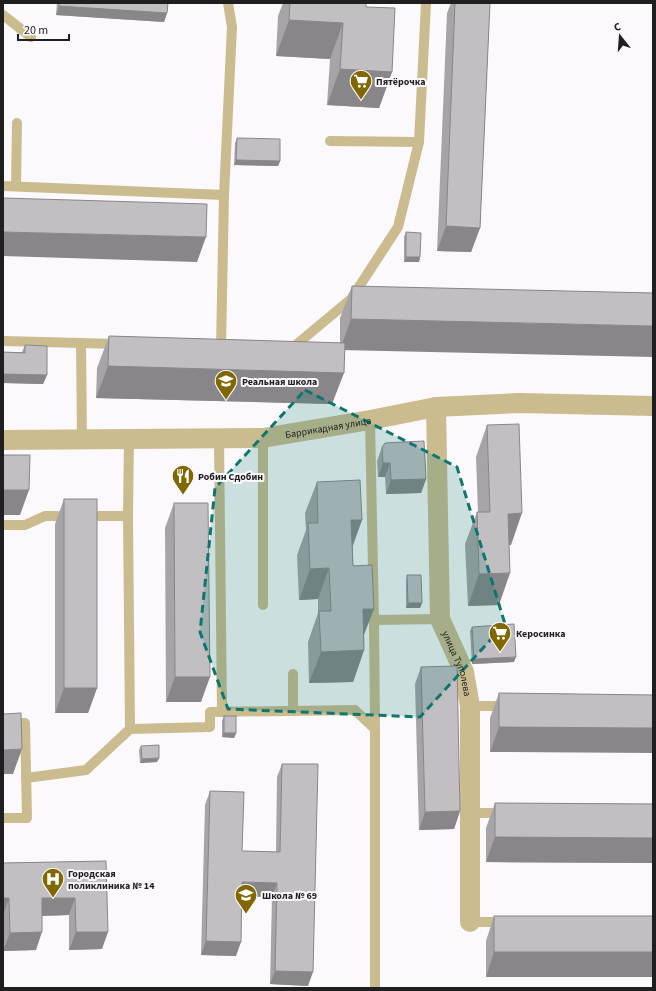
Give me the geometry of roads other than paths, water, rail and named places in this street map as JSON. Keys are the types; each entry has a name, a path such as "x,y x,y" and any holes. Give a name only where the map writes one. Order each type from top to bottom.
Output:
{"street":[{"name":"Баррикадная улица","path":"3,440 263,438 436,407 519,403 653,406"},
{"name":"улица Туполева","path":"436,407 440,619 464,672 470,706 470,922"}],"lane":[{"path":"221,347 224,195 232,27 228,3"},
{"path":"284,349 292,349 350,299 398,227 420,142 426,3"},
{"path":"3,15 31,37"},
{"path":"16,186 17,122"},
{"path":"330,141 420,142"},
{"path":"3,186 224,195"},
{"path":"350,299 366,299"},
{"path":"3,341 128,344"},
{"path":"81,343 82,439"},
{"path":"370,420 375,729 375,987"},
{"path":"129,438 128,516 130,729"},
{"path":"263,438 263,605"},
{"path":"219,439 222,712"},
{"path":"3,525 25,525 45,516 128,516"},
{"path":"374,620 440,619"},
{"path":"293,674 293,711"},
{"path":"470,706 517,706"},
{"path":"26,778 86,770 130,729 210,727 210,712 355,710 375,729"},
{"path":"3,723 25,723 26,778 26,818 3,818"},
{"path":"470,813 518,812"},
{"path":"470,922 520,922"}],"place":[{"name":"Пятёрочка","path":"361,100"},
{"name":"Реальная школа","path":"226,400"},
{"name":"Робин Сдобин","path":"183,496"},
{"name":"Керосинка","path":"500,652"},
{"name":"Городская поликлиника № 14","path":"53,898"},
{"name":"Школа № 69","path":"246,914"}]}
